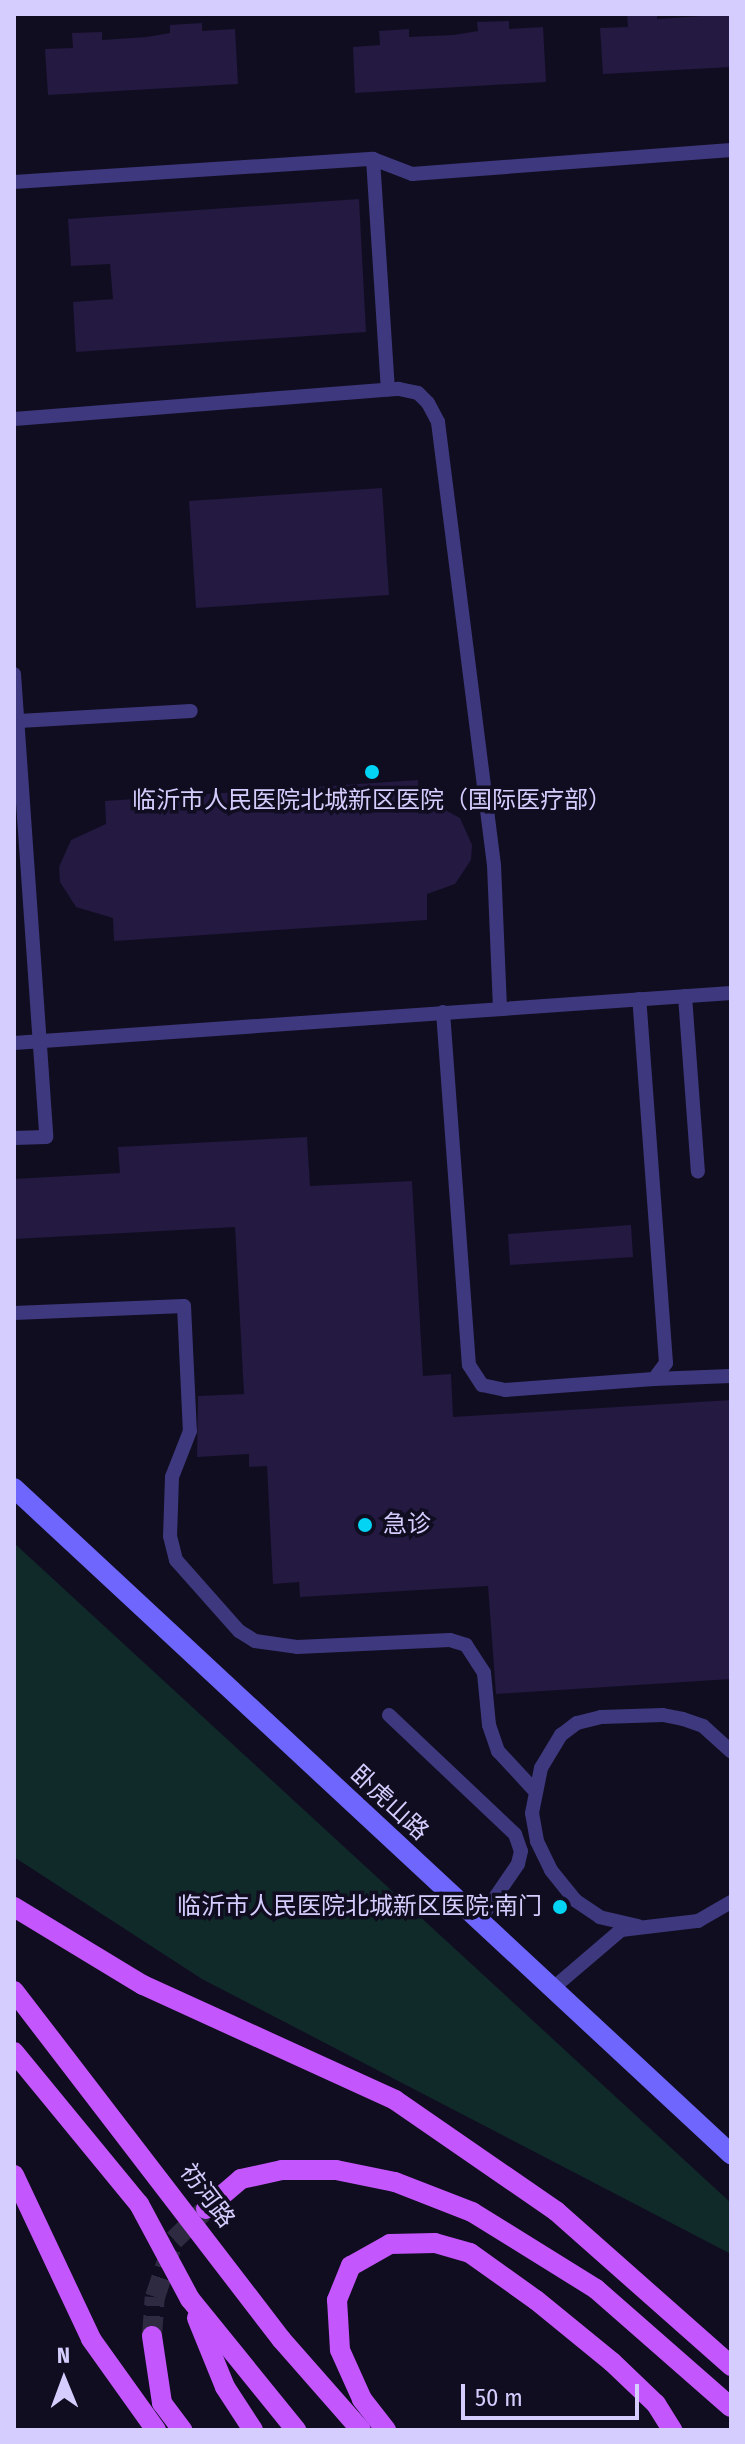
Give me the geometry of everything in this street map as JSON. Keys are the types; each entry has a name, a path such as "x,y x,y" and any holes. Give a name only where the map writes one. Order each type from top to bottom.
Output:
{"main road":[{"path":"14,1907 143,1985 395,2100 556,2211 731,2366"},
{"name":"祊河路","path":"14,1991 281,2339 361,2430"},
{"path":"14,2052 139,2204 190,2299 225,2387 253,2430"},
{"path":"206,2209 241,2179 282,2170 336,2170 395,2182 472,2212 596,2289 731,2407"},
{"path":"14,2175 91,2339 156,2430"},
{"path":"386,2430 362,2399 340,2350 337,2300 351,2266 390,2244 435,2243 470,2253 612,2362 656,2404 672,2430"},
{"path":"190,2299 296,2430"},
{"path":"152,2336 162,2403 182,2430"}],"street":[{"name":"卧虎山路","path":"14,1488 731,2154"}],"lane":[{"path":"14,182 373,159 412,174 731,150"},
{"path":"373,159 388,390"},
{"path":"14,419 388,390 418,393 438,422 494,865 500,1007"},
{"path":"14,674 46,1137 14,1138"},
{"path":"19,721 191,711"},
{"path":"14,1043 731,993"},
{"path":"685,996 698,1172"},
{"path":"639,999 667,1337 666,1363 654,1379"},
{"path":"443,1012 469,1365 482,1385 505,1390 731,1376"},
{"path":"14,1313 184,1306 190,1431 172,1477 170,1536 176,1560 239,1631 255,1641 297,1647 450,1640 466,1645 484,1673 489,1725 498,1751 535,1791"},
{"path":"389,1715 515,1834 521,1851 518,1864 479,1921"},
{"path":"638,1926 600,1917 575,1900 551,1870 537,1841 535,1791 561,1735 577,1723 601,1717 663,1715 703,1726 731,1751"},
{"path":"552,1989 607,1939 638,1926 698,1921 728,1910"}],"green space":[{"path":"14,1543 731,2203 731,2254 202,1979 14,1857"}],"building":[{"path":"627,14 657,14 657,19 731,14 731,67 603,74 600,28 628,27"},
{"path":"509,21 509,29 543,27 546,82 355,93 353,47 380,45 379,31 409,29 409,37 454,35 478,31 477,22"},
{"path":"202,23 202,31 235,29 238,84 48,95 45,49 73,48 72,33 102,32 102,40 147,37 170,33 170,25"},
{"path":"359,199 366,332 76,352 73,302 113,299 110,264 71,266 68,219"},
{"path":"382,488 389,595 196,608 189,501"},
{"path":"418,780 419,804 434,804 460,818 472,845 471,860 455,884 427,894 427,920 114,941 113,918 76,907 60,882 59,867 71,840 106,824 105,801"},
{"path":"307,1137 310,1186 412,1181 423,1376 451,1374 453,1417 731,1400 731,1679 496,1694 488,1586 300,1597 299,1582 273,1584 267,1466 249,1467 249,1454 197,1457 198,1396 244,1394 235,1227 14,1239 14,1179 120,1173 118,1147"},
{"path":"631,1225 633,1257 510,1265 508,1234"}],"tunnel":[{"path":"152,2336 155,2297 174,2240 203,2212"}],"place":[{"name":"临沂市人民医院北城新区医院（国际医疗部）","path":"372,772"},
{"name":"急诊","path":"365,1525"},
{"name":"临沂市人民医院北城新区医院·南门","path":"560,1907"}]}
